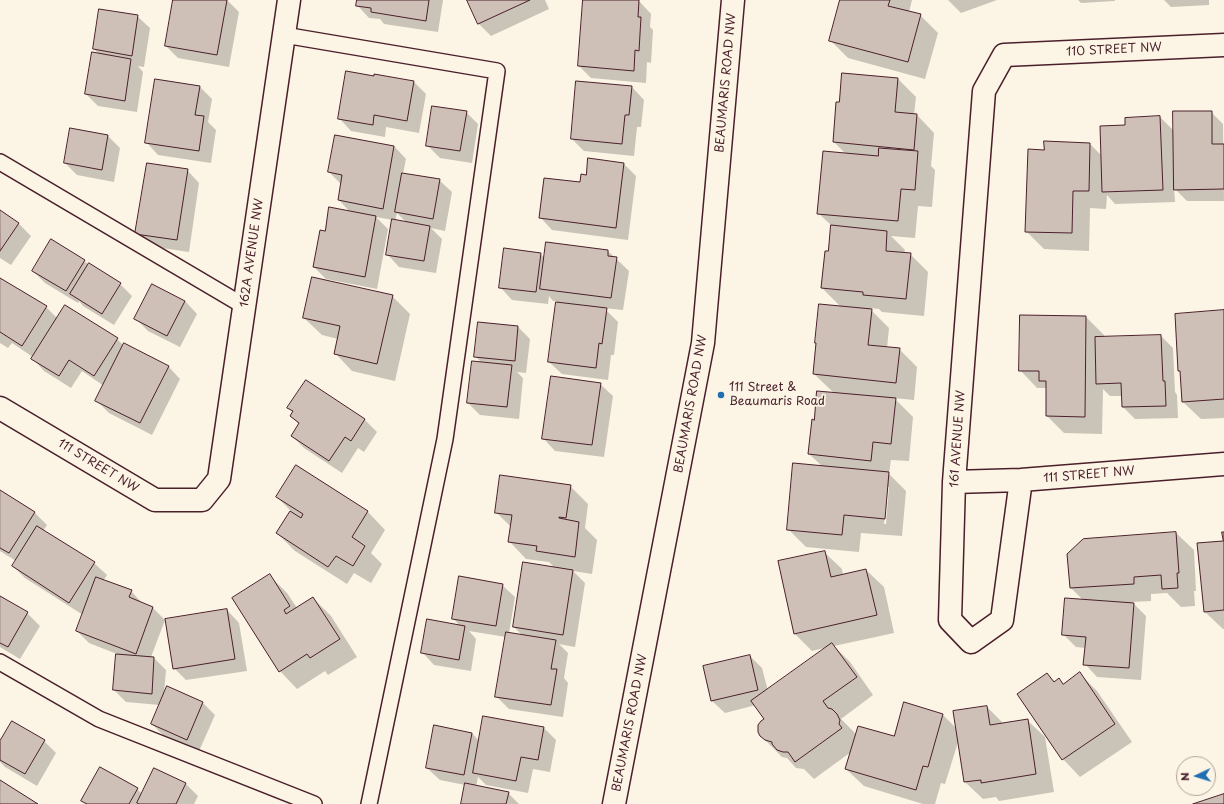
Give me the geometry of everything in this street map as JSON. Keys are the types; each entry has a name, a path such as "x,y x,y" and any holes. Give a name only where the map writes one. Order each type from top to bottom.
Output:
{"street":[{"name":"162A AVENUE NW","path":"202,500 219,479 289,0"},
{"name":"BEAUMARIS ROAD NW","path":"614,804 703,343 733,0"},
{"name":"110 STREET NW","path":"1004,55 1224,45"},
{"name":"161 AVENUE NW","path":"1004,55 984,90 954,482 950,620 971,642 1002,620 1021,480"},
{"name":"111 STREET NW","path":"0,408 155,500 202,500"},
{"name":"111 STREET NW","path":"954,482 1021,480 1224,464"}],"lane":[{"path":"284,35 497,71 445,439 369,804"},
{"path":"0,162 244,306"},
{"path":"0,662 99,719 314,804"}],"building":[{"path":"173,0 227,0 217,55 165,46"},
{"path":"357,0 429,0 426,21 371,12 371,8 356,6"},
{"path":"467,0 530,0 478,24"},
{"path":"583,0 639,0 638,17 641,17 639,51 635,50 634,71 578,66"},
{"path":"840,0 890,0 888,6 921,14 908,62 829,41"},
{"path":"99,9 138,15 132,56 93,49"},
{"path":"92,52 131,59 125,101 85,94"},
{"path":"346,71 414,81 407,121 374,115 373,125 338,119"},
{"path":"842,73 898,78 895,112 917,114 914,150 833,142 836,102 839,102"},
{"path":"155,79 200,86 195,115 204,116 199,151 145,143"},
{"path":"576,81 632,86 629,115 625,115 622,144 571,139"},
{"path":"432,106 467,111 460,151 426,146"},
{"path":"1173,111 1212,111 1212,144 1224,144 1224,189 1174,190"},
{"path":"1160,116 1163,190 1102,192 1100,126 1125,125 1125,118"},
{"path":"70,128 108,135 102,170 64,163"},
{"path":"335,135 394,146 383,209 338,200 342,175 328,172"},
{"path":"1044,141 1090,143 1089,191 1073,191 1072,233 1025,232 1028,149 1044,150"},
{"path":"879,148 918,151 915,190 901,189 898,221 817,214 823,151 878,156"},
{"path":"588,158 624,163 616,228 539,218 544,178 580,182 581,174 586,175"},
{"path":"147,163 188,169 177,240 135,234"},
{"path":"402,173 440,179 433,219 395,212"},
{"path":"329,207 376,216 365,277 313,267 320,230 325,231"},
{"path":"0,210 19,223 0,251"},
{"path":"392,219 430,226 424,261 386,255"},
{"path":"831,225 887,231 886,251 911,253 906,299 863,295 863,292 821,288 825,251 828,251"},
{"path":"51,239 85,260 66,291 32,271"},
{"path":"546,242 608,250 608,256 617,257 611,298 540,289"},
{"path":"504,248 541,253 536,292 499,288"},
{"path":"89,263 121,283 102,314 70,294"},
{"path":"312,277 393,295 377,364 334,354 340,326 303,318"},
{"path":"0,278 47,306 22,346 0,332"},
{"path":"152,284 185,301 167,336 134,319"},
{"path":"556,302 607,308 602,344 599,343 596,368 548,362"},
{"path":"819,304 872,309 868,345 900,348 896,383 813,374"},
{"path":"65,305 118,338 94,376 69,360 59,376 31,359"},
{"path":"1224,310 1224,399 1182,402 1180,371 1178,371 1175,314"},
{"path":"1020,315 1086,316 1085,417 1046,416 1046,381 1039,381 1039,371 1019,371"},
{"path":"478,322 518,326 515,361 474,357"},
{"path":"1161,335 1163,381 1165,381 1166,406 1122,407 1121,383 1096,384 1095,337"},
{"path":"124,343 169,366 140,423 95,401"},
{"path":"472,361 512,365 507,407 467,403"},
{"path":"551,376 601,383 592,445 542,439"},
{"path":"306,380 365,419 351,441 345,437 329,461 291,436 299,423 290,416 293,411 287,408"},
{"path":"817,391 896,398 891,444 873,442 871,461 808,454"},
{"path":"793,463 889,472 885,519 844,515 842,535 787,530"},
{"path":"296,465 368,511 352,537 365,546 353,566 336,556 328,567 276,533 290,511 301,518 303,514 276,497"},
{"path":"500,475 571,485 566,518 559,518 579,522 575,557 536,551 537,546 508,542 512,515 495,513"},
{"path":"0,490 35,512 9,553 0,548"},
{"path":"37,526 95,562 69,603 12,566"},
{"path":"1176,532 1179,573 1177,573 1178,588 1162,589 1161,575 1134,577 1134,584 1070,588 1067,554 1083,539"},
{"path":"1222,532 1224,532 1224,610 1204,612 1197,543 1223,541"},
{"path":"825,551 831,577 866,569 877,615 794,634 778,561"},
{"path":"523,562 573,570 563,635 513,627"},
{"path":"270,574 290,606 284,610 286,614 313,597 340,639 310,658 307,654 279,672 232,598"},
{"path":"459,576 503,584 496,626 452,619"},
{"path":"96,577 132,590 129,597 153,607 136,654 76,631"},
{"path":"0,596 28,612 8,647 0,643"},
{"path":"1065,598 1134,603 1129,668 1083,665 1086,637 1062,635"},
{"path":"227,609 235,659 173,669 165,619"},
{"path":"427,619 465,626 459,660 421,653"},
{"path":"506,632 556,640 551,669 557,669 551,705 495,697"},
{"path":"832,643 857,677 823,701 828,708 832,709 837,714 840,720 839,724 842,728 795,762 788,752 777,750 772,742 765,740 760,736 758,732 758,725 764,719 751,701"},
{"path":"116,654 154,657 152,694 113,690"},
{"path":"750,655 758,690 711,701 703,666"},
{"path":"1080,672 1115,724 1062,760 1017,694 1047,673 1054,682 1059,678 1063,684"},
{"path":"167,686 203,702 187,740 151,724"},
{"path":"904,702 943,714 928,767 923,766 916,790 845,769 858,726 894,736"},
{"path":"987,706 990,725 1028,719 1036,774 981,783 981,780 964,782 953,711"},
{"path":"483,716 544,727 538,760 521,757 516,781 473,773"},
{"path":"12,721 45,740 25,774 0,760 0,741"},
{"path":"434,725 472,733 464,775 426,768"},
{"path":"100,767 138,788 129,804 87,804 81,801"},
{"path":"154,768 186,783 176,804 137,803"},
{"path":"0,780 38,804 0,804"},
{"path":"465,783 509,792 506,804 461,804"},
{"path":"1224,794 1224,804 1193,804"}],"place":[{"name":"111 Street & Beaumaris Road","path":"721,395"}]}
